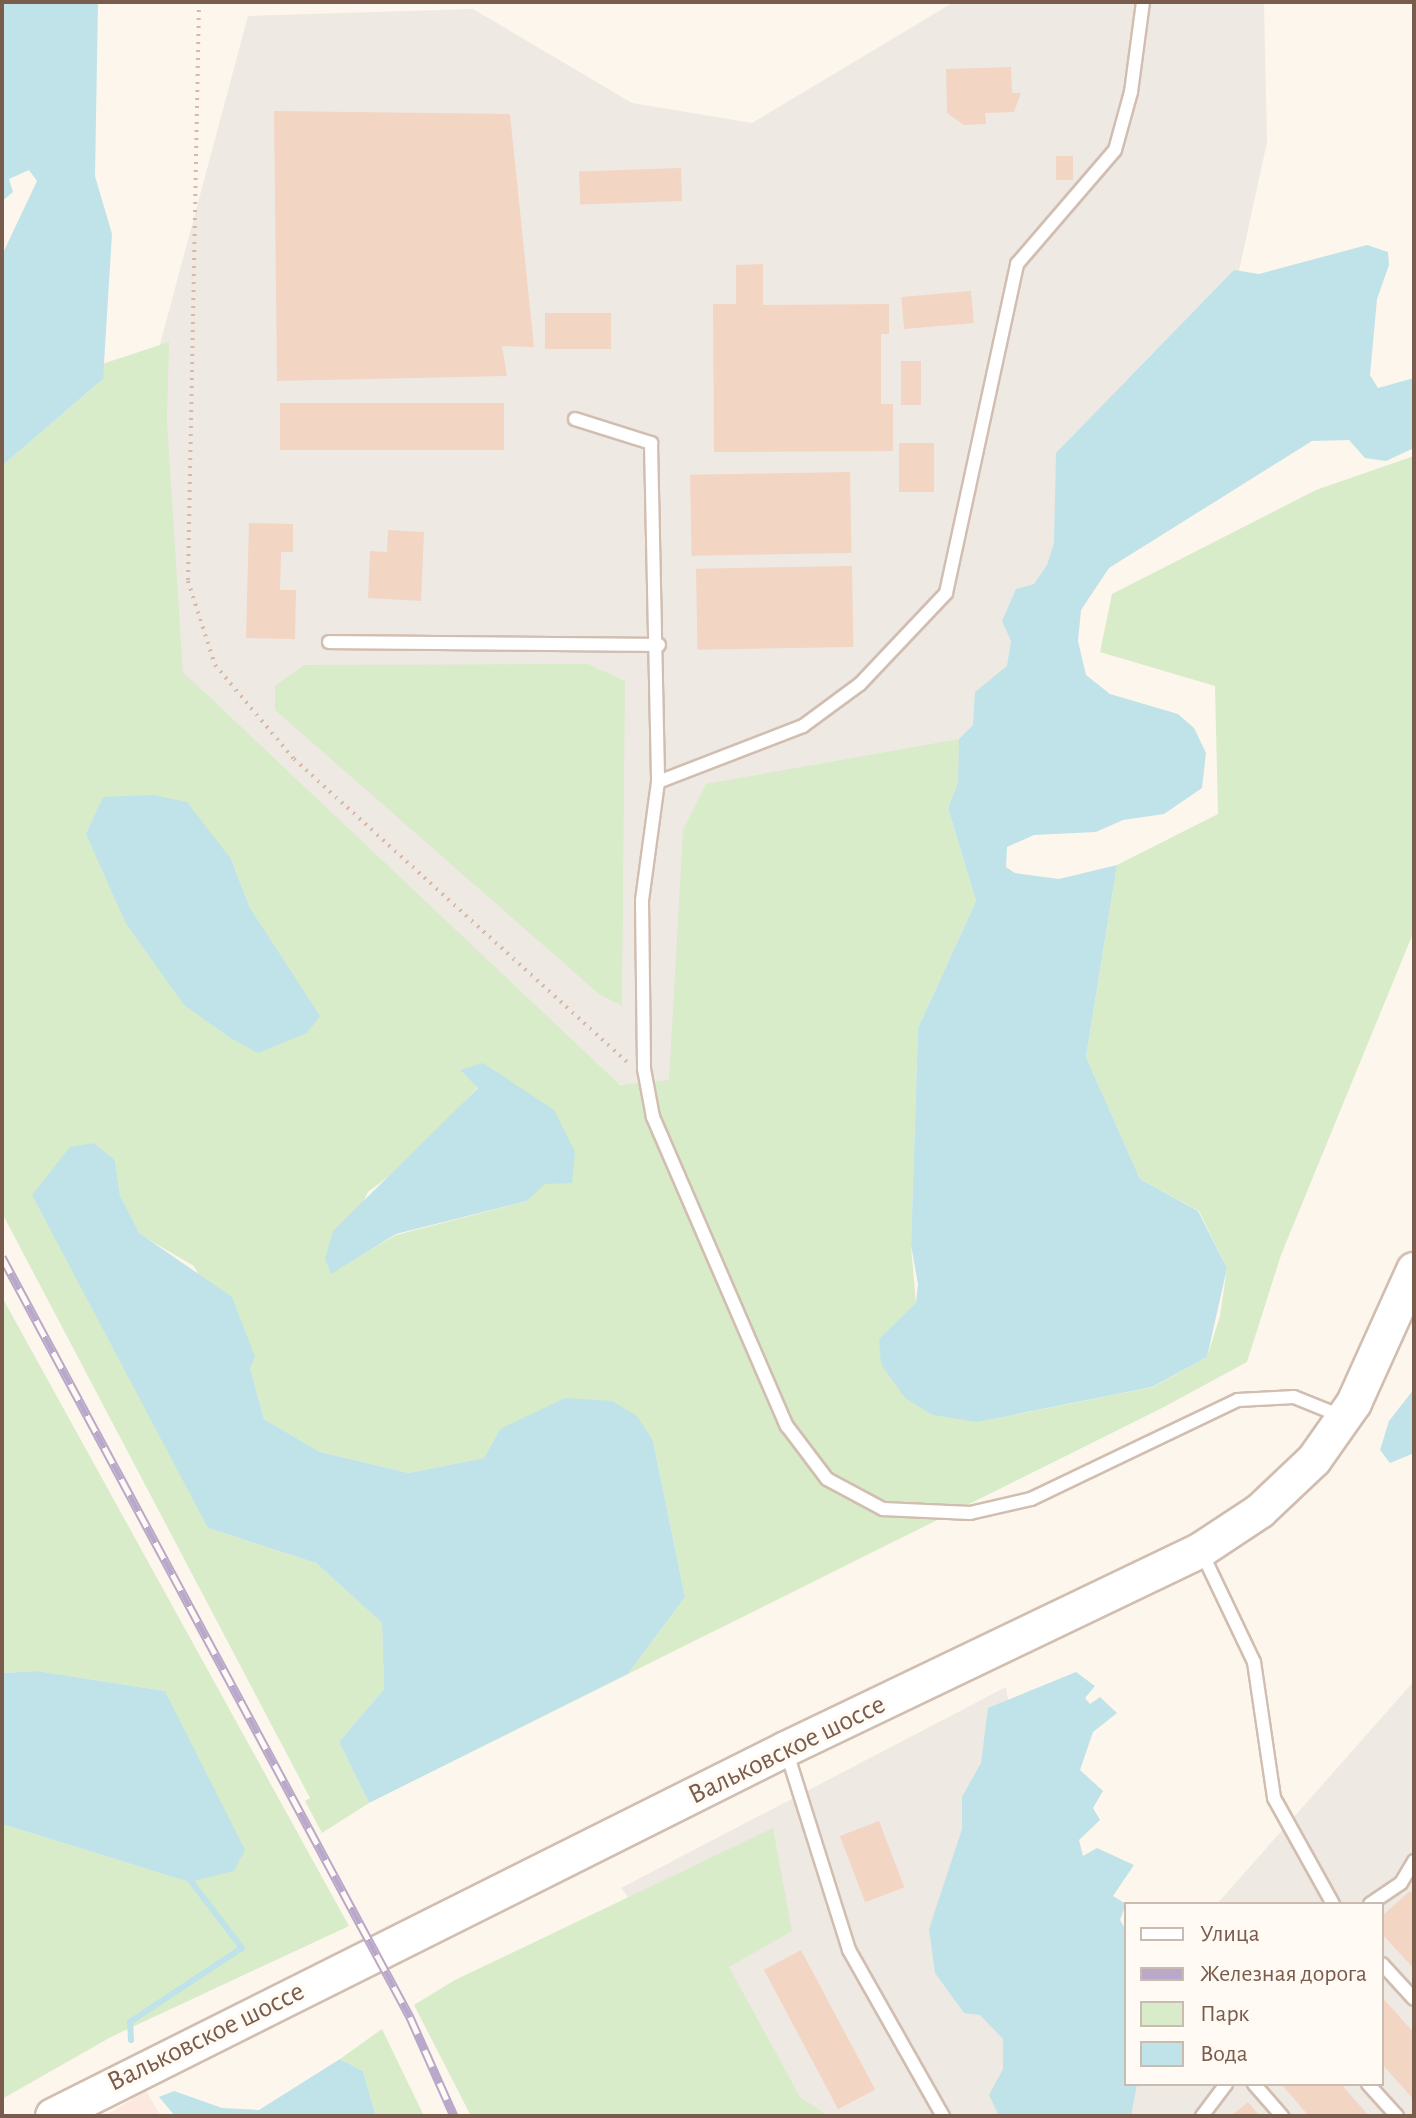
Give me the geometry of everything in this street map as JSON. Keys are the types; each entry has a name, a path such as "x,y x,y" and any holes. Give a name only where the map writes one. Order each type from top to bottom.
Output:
{"main road":[{"name":"Вальковское шоссе","path":"53,2116 104,2095 786,1749 1201,1550 1281,1491 1314,1460 1344,1417 1414,1270"}],"lane":[{"path":"658,782 803,726 860,684 946,593 1017,264 1115,150 1131,92 1143,2"},
{"path":"575,419 651,443 659,645 658,782 642,901 644,1069 653,1117 787,1426 827,1479 883,1509 970,1513 1031,1499 1238,1400 1294,1397 1344,1417"},
{"path":"329,642 659,645"},
{"path":"1201,1550 1254,1662 1274,1798 1332,1902"},
{"path":"786,1749 849,1950 943,2116"},
{"path":"1373,1902 1401,1883 1414,1861"},
{"path":"1384,1966 1414,1999"},
{"path":"1202,2116 1224,2086"},
{"path":"1256,2086 1282,2116"},
{"path":"1370,2086 1397,2116"}],"path":[{"path":"199,2 188,581 215,665 294,759 623,1060 644,1069"}],"shaded area":[{"path":"954,2 1264,2 1267,142 1229,317 1043,671 697,1094 572,1078 181,698 155,363 248,16 473,9 632,103 752,123"},
{"path":"1414,1681 1414,2116 798,2116 621,1888 1006,1687 1069,2072 1124,2086 1384,2086 1384,1902 1219,1902"},
{"path":"146,2091 161,2116 104,2116"}],"green space":[{"path":"169,342 167,421 183,672 620,1085 669,1080 683,830 706,784 959,739 958,782 948,808 976,901 918,1028 911,1245 916,1303 978,1422 1153,1387 1207,1357 1220,1316 1227,1268 1199,1211 1140,1179 1086,1057 1117,865 1218,814 1215,686 1100,652 1112,594 1316,490 1414,456 1414,931 1281,1255 1247,1362 1162,1408 628,1674 685,1597 653,1441 500,1429 484,1458 409,1473 320,1452 264,1419 250,1368 194,1266 139,1234 120,1195 115,1160 94,1143 208,1528 316,1563 382,1623 384,1689 339,1742 369,1803 322,1833 305,1801 310,1798 2,1213 2,466 102,380 99,365","holes":["231,859 250,908 292,975 230,1038 184,1004 126,924","460,1070 575,1152 527,1201 396,1235 331,1273 368,1192 411,1159 478,1087"]},
{"path":"588,664 625,681 622,1006 599,994 275,710 275,686 304,665"},
{"path":"2,1297 349,1926 111,2037 2,2099 2,1824 189,1882 165,1691 37,1671 2,1673"},
{"path":"773,1828 792,1931 729,1967 800,2097 828,2116 471,2116 414,2005 455,1980"},
{"path":"382,2029 424,2116 376,2116 363,2071 340,2059"}],"water":[{"path":"2,2 98,2 95,176 112,234 103,379 2,466 2,255 37,181 29,170 9,179 13,192 2,201"},
{"path":"1367,245 1388,252 1389,265 1377,299 1370,375 1378,388 1414,378 1414,448 1386,461 1365,458 1349,440 1312,441 1109,568 1081,610 1078,641 1086,675 1110,694 1178,714 1194,728 1206,753 1202,788 1164,814 1123,820 1096,832 1034,835 1007,847 1006,867 1015,873 1059,879 1117,865 1086,1057 1140,1179 1198,1211 1227,1268 1207,1357 1152,1387 978,1422 933,1415 905,1398 881,1364 879,1339 916,1303 918,1284 911,1245 918,1028 976,901 948,808 958,782 959,739 973,725 975,692 1007,666 1011,641 1002,621 1016,589 1034,584 1047,565 1054,543 1056,453 1234,270 1259,274"},
{"path":"153,795 187,802 231,859 250,908 320,1016 307,1033 258,1053 230,1038 184,1005 126,924 86,834 103,797"},
{"path":"483,1063 554,1110 575,1152 572,1183 545,1184 527,1201 396,1234 331,1274 325,1259 333,1231 478,1088 460,1070"},
{"path":"94,1143 115,1160 120,1195 139,1233 232,1297 255,1357 250,1368 264,1419 320,1452 409,1473 484,1458 500,1429 565,1398 612,1401 637,1416 653,1441 685,1597 628,1674 369,1803 339,1742 384,1689 382,1623 316,1563 208,1528 32,1195 70,1147"},
{"path":"1414,1389 1414,1453 1390,1463 1380,1450 1389,1421"},
{"path":"37,1671 165,1691 245,1850 234,1871 189,1882 2,1824 2,1673"},
{"path":"1076,1672 1095,1686 1085,1698 1090,1704 1100,1697 1117,1713 1093,1732 1080,1770 1103,1791 1093,1808 1100,1820 1079,1840 1083,1856 1097,1848 1134,1865 1113,1896 1124,1903 1120,1920 1124,1927 1124,2086 1137,2086 1131,2116 999,2116 989,2095 1003,2069 1003,2039 980,2015 964,2013 935,1973 929,1929 962,1829 962,1797 981,1763 988,1708"},
{"path":"340,2059 363,2071 376,2116 175,2116 159,2097 174,2091 222,2108 259,2110"}],"building":[{"path":"1011,67 1012,93 1021,93 1014,112 985,113 986,124 964,125 947,113 946,69"},
{"path":"274,111 510,114 534,347 502,346 507,376 277,381"},
{"path":"1056,156 1073,156 1073,180 1056,180"},
{"path":"681,168 682,201 580,205 579,172"},
{"path":"763,264 763,305 889,304 889,334 881,334 881,404 893,404 893,451 714,452 713,304 736,304 736,265"},
{"path":"971,291 974,323 904,329 901,297"},
{"path":"545,313 611,313 611,349 545,349"},
{"path":"901,361 921,361 921,405 901,405"},
{"path":"280,403 504,403 504,450 280,450"},
{"path":"899,443 934,443 934,492 899,492"},
{"path":"850,472 851,553 691,556 690,475"},
{"path":"249,523 293,524 293,552 281,552 280,590 296,590 295,639 246,638"},
{"path":"388,530 424,532 421,601 368,598 370,551 387,552"},
{"path":"852,566 853,647 697,650 696,569"},
{"path":"879,1821 904,1887 865,1902 840,1836"},
{"path":"1410,1891 1414,1895 1414,1969 1384,1936 1384,1914"},
{"path":"801,1950 875,2090 838,2109 764,1970"},
{"path":"1384,1999 1414,2033 1414,2100 1384,2066"},
{"path":"1283,2086 1343,2086 1369,2116 1309,2116"},
{"path":"1248,2102 1260,2116 1231,2116"}],"waterway":[{"path":"131,2040 130,2022 242,1948 187,1876"}],"railway":[{"path":"2,1257 410,2017 454,2116"}]}
